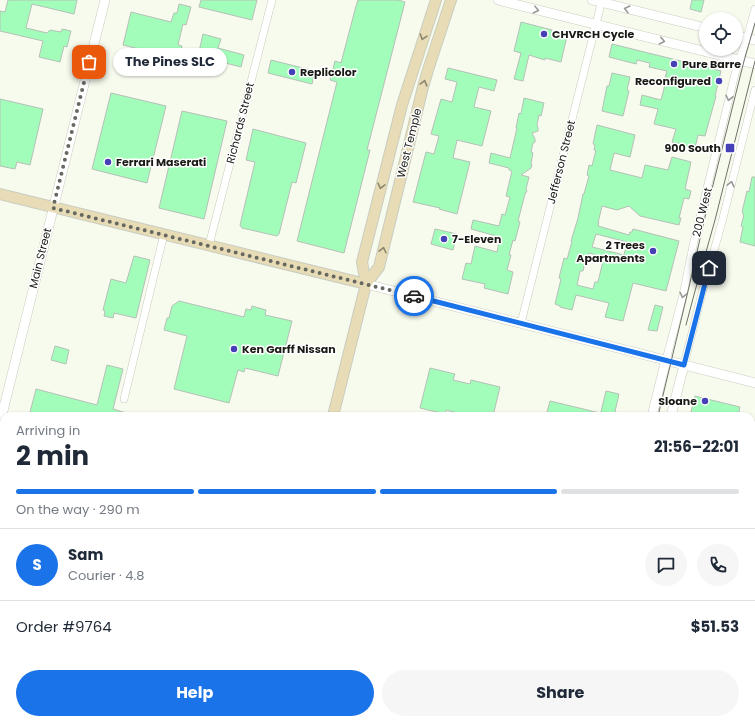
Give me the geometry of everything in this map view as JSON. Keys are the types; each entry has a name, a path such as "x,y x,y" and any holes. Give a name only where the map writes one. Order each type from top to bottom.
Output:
{"main road":[{"name":"West Temple","path":"334,412 366,284 362,262 402,104 436,0"},
{"name":"West Temple","path":"366,284 380,267 425,81 451,0"},
{"path":"0,194 366,284"}],"street":[{"name":"Main Street","path":"3,412 105,0"},
{"name":"Richards Street","path":"209,245 272,0"},
{"path":"498,0 755,64"},
{"path":"592,0 699,26"},
{"name":"Jefferson Street","path":"521,324 601,1"},
{"name":"200 West","path":"653,412 683,295 694,241 739,60 751,39 755,9"},
{"name":"200 West","path":"672,412 755,90"},
{"path":"124,399 164,234"},
{"path":"366,284 755,383"}],"building":[{"path":"8,0 77,0 74,14 32,4 26,28 47,33 50,30 61,32 62,29 71,31 67,47 64,46 60,62 39,57 43,41 0,31 0,11 5,12"},
{"path":"201,0 257,0 252,20 199,7"},
{"path":"358,0 398,0 405,2 367,150 370,150 344,253 297,241 337,82 330,80 335,61 341,63"},
{"path":"692,0 704,0 701,12 690,9"},
{"path":"179,4 191,7 186,25 183,24 178,45 182,46 177,66 169,64 171,57 123,45 131,12 171,22 174,13 177,13"},
{"path":"521,22 552,30 552,33 567,36 561,62 545,58 545,60 529,55 523,81 514,79 521,53 514,51"},
{"path":"203,34 221,39 218,48 244,55 241,67 198,56"},
{"path":"612,44 721,71 705,136 698,135 695,148 672,142 676,129 654,124 658,109 640,105 642,95 661,100 667,77 665,77 667,71 649,67 650,63 637,60 636,64 609,57"},
{"name":"Replicolor","path":"271,60 315,71 312,84 268,73"},
{"path":"448,68 497,80 494,91 479,87 474,107 491,111 482,146 457,140 453,158 470,162 457,214 439,209 440,208 413,202 426,152 434,154 439,136 431,134 441,99 452,102 457,82 445,79"},
{"path":"612,73 630,77 627,90 629,91 623,116 602,111 607,86 609,86"},
{"path":"111,93 166,106 147,183 92,169"},
{"path":"524,98 544,103 541,116 539,115 537,125 538,131 532,133 535,142 533,143 531,152 533,153 532,165 531,168 521,175 529,177 526,189 527,191 518,221 520,222 515,241 513,240 509,255 511,255 507,270 513,272 508,294 484,288 485,284 462,279 466,263 471,264 475,246 497,252 500,237 471,229 473,220 499,226 502,214 505,215 510,197 506,196 512,171 509,170 509,168 489,163 491,153 510,158 519,113 521,114"},
{"path":"0,99 43,109 30,165 17,162 15,169 0,166"},
{"path":"182,111 227,121 204,219 159,208"},
{"path":"597,125 635,135 630,157 614,153 610,170 642,178 645,165 668,170 672,157 691,162 685,189 691,191 689,199 684,198 679,218 681,218 679,225 640,216 629,206 617,210 602,206 598,226 629,235 633,229 679,241 666,291 633,283 623,321 605,317 609,303 576,295 572,310 555,304 564,258 567,259 568,256 583,194 589,176 587,175 589,165 592,166 596,150 594,150 595,145 593,144","holes":["596,234 627,242 624,255 592,247","589,253 604,257 598,282 595,282 593,289 577,285 580,271 583,271 586,258 587,259"]},
{"path":"253,129 306,143 296,183 292,182 279,234 277,236 242,228 240,225 255,162 246,160"},
{"path":"752,177 755,177 755,246 740,242 743,227 741,226 744,215 742,212 747,191 749,192"},
{"name":"7-Eleven","path":"435,229 457,234 453,250 431,244"},
{"path":"134,256 150,260 136,318 114,313 113,318 104,316 105,311 103,310 111,279 126,283"},
{"name":"Ken Garff Nissan","path":"179,301 244,317 246,309 251,310 252,306 266,310 265,315 292,321 278,376 245,368 244,372 238,370 229,403 174,389 187,336 164,330 172,306"},
{"path":"655,305 663,307 657,331 648,330"},
{"path":"55,346 69,350 66,364 51,360"},
{"path":"107,365 123,369 113,409 123,412 30,412 36,389 97,405"},
{"path":"430,368 455,374 453,380 470,384 471,380 500,387 494,412 454,412 446,410 446,412 437,412 420,408"},
{"path":"606,391 619,394 615,412 601,412"},
{"name":"Sloane","path":"695,396 740,407 739,412 691,412"},
{"path":"550,401 596,412 547,412"}],"tram line":[{"path":"659,412 705,217 755,23"},
{"path":"686,325 715,220 755,61"}],"way so far":[{"path":"89,62 53,208 414,296"}],"place":[{"name":"CHVRCH Cycle","path":"544,34"},
{"name":"The Pines SLC","path":"89,62"},
{"name":"Pure Barre","path":"674,64"},
{"name":"Replicolor","path":"292,72"},
{"name":"Reconfigured","path":"719,81"},
{"name":"900 South","path":"730,148"},
{"name":"Ferrari Maserati","path":"108,162"},
{"name":"7-Eleven","path":"444,239"},
{"name":"2 Trees Apartments","path":"653,251"},
{"name":"Ken Garff Nissan","path":"234,349"},
{"name":"Sloane","path":"705,401"}],"route":[{"path":"414,296 684,365 709,268"}]}
